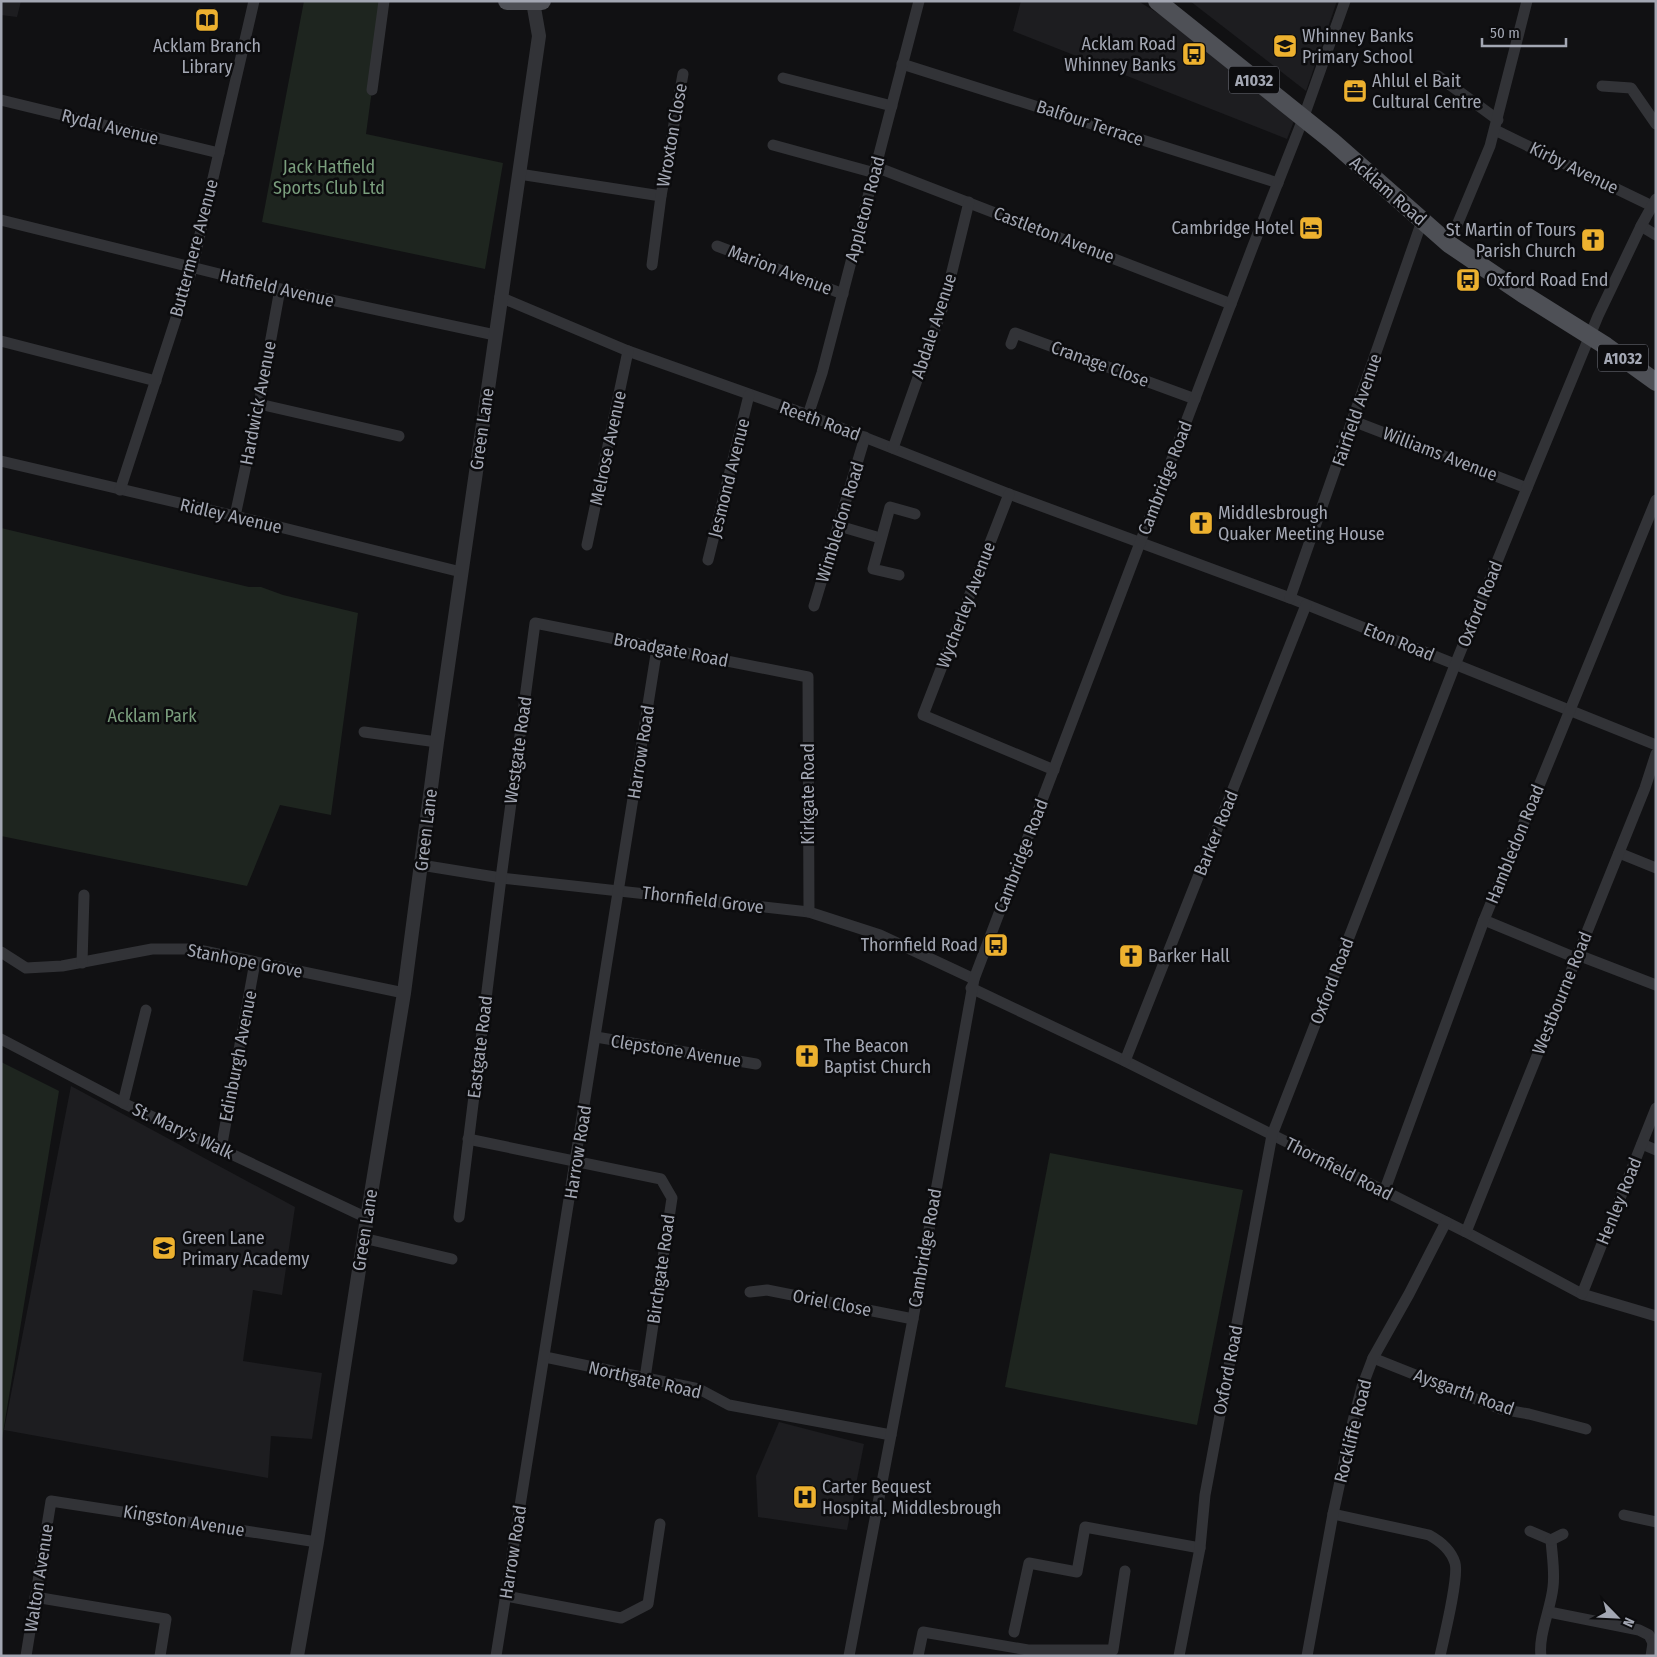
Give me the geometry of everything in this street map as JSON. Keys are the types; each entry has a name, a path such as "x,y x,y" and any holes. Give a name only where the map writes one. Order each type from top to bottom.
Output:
{"main road":[{"path":"507,1 536,2"},
{"name":"Acklam Road","path":"1157,1 1332,141 1449,244 1523,294 1590,335 1656,382"}],"street":[{"name":"Buttermere Avenue","path":"120,490 192,268 254,1"},
{"path":"372,90 384,1"},
{"name":"Appleton Road","path":"808,415 822,373 919,1"},
{"name":"Cambridge Road","path":"849,1656 913,1319 973,983 1303,119 1345,1"},
{"path":"1472,220 1459,220 1490,146 1527,1"},
{"name":"Green Lane","path":"297,1656 317,1542 366,1218 404,993 437,742 539,36 536,2"},
{"name":"Balfour Terrace","path":"902,64 1278,183"},
{"name":"Wroxton Close","path":"652,265 661,196 683,74"},
{"name":"Kirby Avenue","path":"1438,76 1496,125 1654,202"},
{"path":"783,78 892,106"},
{"path":"1602,86 1632,88 1656,124"},
{"name":"Rydal Avenue","path":"1,100 220,153"},
{"name":"Castleton Avenue","path":"773,145 875,170 969,202 1231,304"},
{"path":"519,174 661,196"},
{"name":"Abdale Avenue","path":"893,448 944,304 969,202"},
{"name":"Oxford Road","path":"1179,1656 1200,1548 1205,1496 1272,1136 1455,665 1527,488 1590,335 1654,202"},
{"name":"Hatfield Avenue","path":"1,220 280,289 495,335"},
{"name":"Fairfield Avenue","path":"1290,598 1422,221"},
{"path":"1641,226 1656,235"},
{"name":"Marion Avenue","path":"717,246 843,294"},
{"name":"Hardwick Avenue","path":"236,516 280,289"},
{"name":"Reeth Road","path":"500,297 628,350 808,415 1140,543"},
{"name":"Cranage Close","path":"1011,344 1015,333 1195,399"},
{"path":"1,341 156,381"},
{"name":"Melrose Avenue","path":"587,545 628,350"},
{"name":"Jesmond Avenue","path":"708,560 749,395"},
{"path":"259,404 399,436"},
{"name":"Williams Avenue","path":"1353,421 1527,488"},
{"name":"Wimbledon Road","path":"814,606 865,437"},
{"name":"Ridley Avenue","path":"1,461 236,516 461,572"},
{"name":"Wycherley Avenue","path":"1009,494 924,715 1054,770"},
{"name":"Hambledon Road","path":"1384,1192 1484,920 1656,500"},
{"path":"899,575 873,569 880,538 890,506 915,514"},
{"path":"839,526 880,538"},
{"name":"Eton Road","path":"1140,543 1290,598 1656,745"},
{"name":"Barker Road","path":"1125,1061 1306,605"},
{"name":"Broadgate Road","path":"535,623 808,677"},
{"name":"Westgate Road","path":"501,878 535,623"},
{"name":"Harrow Road","path":"496,1656 620,890 657,648"},
{"name":"Kirkgate Road","path":"808,677 809,912"},
{"path":"364,732 437,742"},
{"name":"Westbourne Road","path":"1466,1232 1619,852 1656,754"},
{"path":"1619,852 1656,868"},
{"name":"Thornfield Grove","path":"421,865 501,878 809,912 880,935 973,983"},
{"name":"Eastgate Road","path":"459,1217 501,878"},
{"path":"82,963 84,895"},
{"path":"1484,920 1656,985"},
{"name":"Stanhope Grove","path":"1,952 26,968 82,963 152,949 194,949 404,993"},
{"name":"Edinburgh Avenue","path":"221,1149 256,962"},
{"name":"Thornfield Road","path":"973,983 1272,1136 1466,1232 1582,1294 1656,1316"},
{"path":"123,1103 146,1010"},
{"name":"Clepstone Avenue","path":"596,1037 756,1064"},
{"name":"St. Mary's Walk","path":"1,1039 123,1103 366,1218"},
{"name":"Henley Road","path":"1582,1294 1656,1108"},
{"name":"Birchgate Road","path":"468,1139 661,1179 672,1198 645,1378"},
{"path":"1642,1144 1656,1150"},
{"name":"Rockliffe Road","path":"1307,1656 1333,1514 1362,1387 1373,1358 1446,1222"},
{"path":"363,1238 452,1259"},
{"name":"Oriel Close","path":"750,1292 767,1290 913,1319"},
{"name":"Northgate Road","path":"545,1357 699,1389 729,1406 891,1435"},
{"name":"Aysgarth Road","path":"1373,1358 1500,1409 1529,1414 1586,1429"},
{"name":"Kingston Avenue","path":"51,1501 317,1542"},
{"name":"Walton Avenue","path":"26,1656 51,1501"},
{"path":"1333,1514 1429,1535 1441,1542 1446,1548 1455,1564 1455,1578 1440,1656"},
{"path":"1624,1515 1656,1522"},
{"path":"506,1596 621,1618 648,1604 660,1524"},
{"path":"1014,1632 1029,1563 1077,1572 1086,1527 1200,1548"},
{"path":"1530,1532 1551,1540 1563,1534"},
{"path":"1541,1656 1543,1631 1549,1612 1553,1585 1551,1540"},
{"path":"918,1656 923,1632 1028,1650 1113,1653 1124,1571"},
{"path":"36,1597 166,1619 160,1656"},
{"path":"1549,1612 1639,1630 1649,1635 1654,1641 1651,1656"}],"shaded area":[{"path":"1,1 21,1 17,17 1,15"},
{"path":"1021,1 1138,1 1172,22 1294,121 1287,139 1013,31"},
{"name":"Whinney Banks Primary School","path":"1190,1 1337,1 1306,91"},
{"name":"Green Lane Primary Academy","path":"71,1086 295,1207 282,1295 253,1290 243,1361 322,1373 312,1439 271,1436 268,1478 4,1430"},
{"name":"Carter Bequest Hospital, Middlesbrough","path":"779,1422 864,1444 847,1530 758,1517 756,1476"}],"green space":[{"name":"Jack Hatfield Sports Club Ltd","path":"304,1 384,1 366,134 503,163 485,269 262,222"},
{"name":"Acklam Park","path":"1,528 249,587 261,587 283,595 358,613 331,815 280,805 247,886 1,836"},
{"path":"1,1062 59,1091 1,1445"},
{"path":"1050,1153 1243,1190 1197,1425 1005,1387"}],"place":[{"name":"Acklam Branch Library","path":"207,20"},
{"name":"Whinney Banks Primary School","path":"1285,46"},
{"name":"Acklam Road Whinney Banks","path":"1194,54"},
{"name":"Ahlul el Bait Cultural Centre","path":"1355,91"},
{"name":"Cambridge Hotel","path":"1311,228"},
{"name":"St Martin of Tours Parish Church","path":"1593,240"},
{"name":"Oxford Road End","path":"1468,280"},
{"name":"Middlesbrough Quaker Meeting House","path":"1201,523"},
{"name":"Thornfield Road","path":"996,945"},
{"name":"Barker Hall","path":"1131,956"},
{"name":"The Beacon Baptist Church","path":"807,1056"},
{"name":"Green Lane Primary Academy","path":"164,1248"},
{"name":"Carter Bequest Hospital, Middlesbrough","path":"805,1497"}]}
